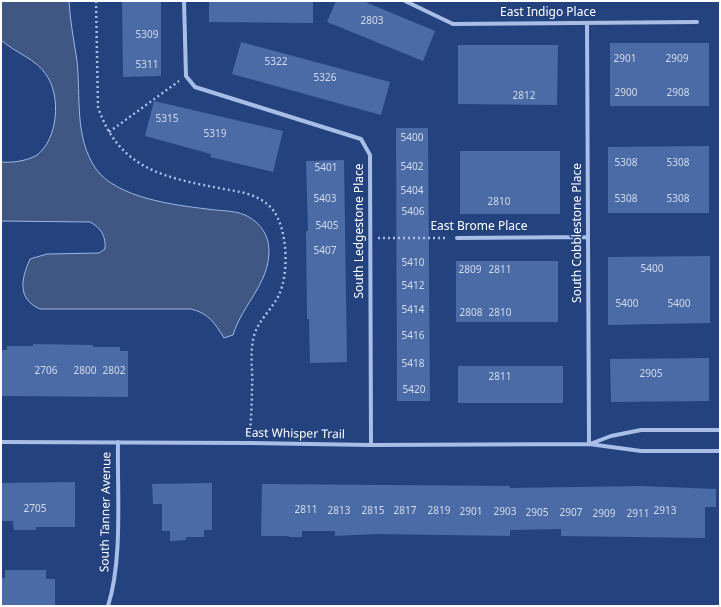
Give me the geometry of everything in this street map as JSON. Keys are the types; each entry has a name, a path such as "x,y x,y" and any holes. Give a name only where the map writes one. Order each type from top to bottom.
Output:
{"street":[{"path":"184,1 186,76"},
{"name":"East Indigo Place","path":"405,1 453,24 697,22"},
{"name":"South Cobblestone Place","path":"587,23 589,444"},
{"name":"South Ledgestone Place","path":"186,76 196,87 361,139 370,155 371,445"},
{"name":"East Brome Place","path":"457,238 588,237"},
{"name":"East Whisper Trail","path":"589,444 611,436 641,430 720,430"},
{"name":"East Whisper Trail","path":"1,442 371,445 589,444 641,451 720,451"},
{"name":"South Tanner Avenue","path":"108,606 115,582 117,558 118,442"}],"path":[{"path":"96,1 98,107 109,132 119,147 132,158 165,177 252,195 273,210 280,223 284,235 285,252 282,283 279,295 261,320 253,339 250,443"},
{"path":"109,132 186,76"},
{"name":"East Brome Place","path":"370,238 457,238"}],"water":[{"path":"1,1 69,1 77,61 81,130 89,157 96,169 105,179 118,187 147,198 179,205 240,213 255,221 263,230 269,245 268,263 265,274 242,314 233,335 224,338 207,316 191,309 40,309 27,300 24,294 23,281 30,259 47,254 99,253 105,249 105,240 100,230 90,222 1,221 1,162 15,162 29,159 37,155 44,148 53,129 56,106 51,85 43,70 1,40"}],"building":[{"path":"122,1 161,1 161,76 123,77"},
{"path":"209,1 313,1 313,23 209,22"},
{"path":"336,1 363,1 435,31 423,61 327,22"},
{"path":"241,42 390,82 381,115 232,74"},
{"path":"610,43 709,43 709,106 610,106"},
{"path":"458,45 558,45 557,105 458,104"},
{"path":"154,101 283,131 273,172 210,157 211,154 145,136"},
{"path":"396,128 428,128 430,401 397,401"},
{"path":"709,146 709,213 608,213 608,147"},
{"path":"460,151 560,151 560,214 460,214"},
{"path":"344,160 347,362 310,363 309,319 307,319 306,231 308,231 306,161"},
{"path":"710,256 710,323 608,325 608,257"},
{"path":"456,261 558,261 558,322 456,322"},
{"path":"33,344 93,345 93,347 120,347 120,351 128,351 128,397 1,396 1,350 7,350 7,346 33,346"},
{"path":"709,358 709,401 611,402 610,359"},
{"path":"458,366 563,366 563,403 458,403"},
{"path":"75,482 75,527 36,527 36,530 14,530 13,521 1,521 1,483"},
{"path":"212,483 212,530 204,530 204,537 186,537 186,540 170,541 170,531 162,531 162,504 153,504 152,484"},
{"path":"262,484 510,486 510,488 641,486 716,489 716,507 705,507 705,538 561,536 561,529 510,530 510,536 377,534 335,536 335,531 302,531 302,537 261,536"},
{"path":"5,570 46,570 46,579 55,579 55,606 1,606 1,578 5,578"}]}
